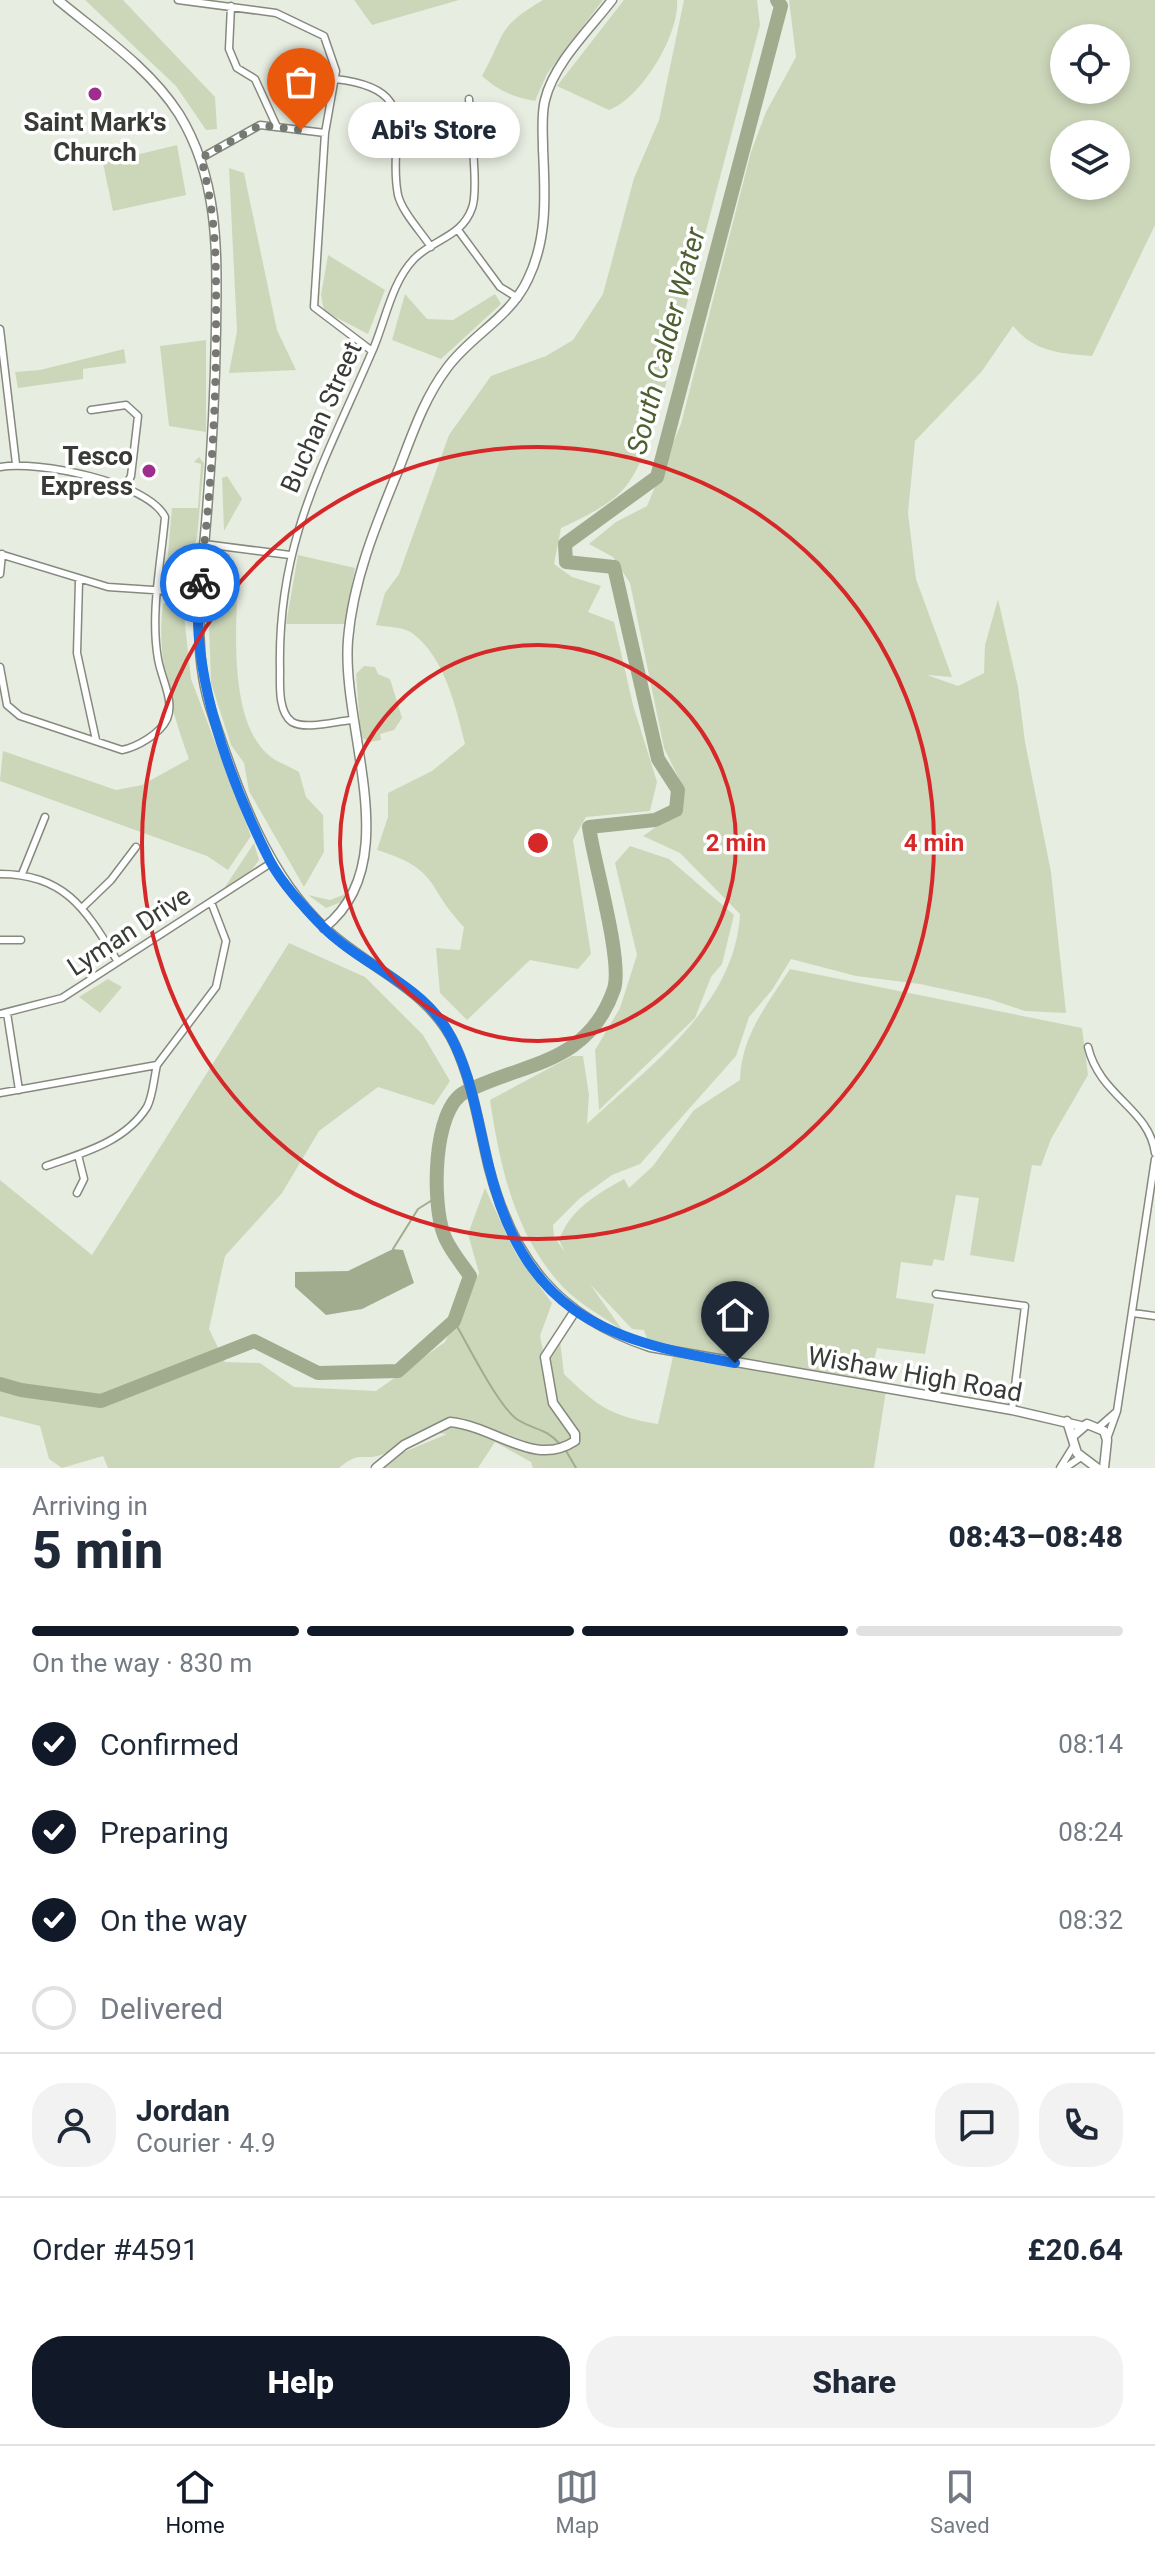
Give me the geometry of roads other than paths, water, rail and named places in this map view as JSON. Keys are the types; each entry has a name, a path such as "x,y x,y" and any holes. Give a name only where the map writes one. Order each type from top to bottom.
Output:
{"street":[{"name":"Wishaw High Road","path":"58,0 146,73 176,110 201,158 213,203 217,248 215,417 198,593 203,683 271,863 324,928 352,951 421,997 444,1026 461,1061 494,1183 512,1233 530,1266 552,1292 575,1311 622,1338 650,1347 1012,1410 1081,1426"},
{"path":"178,0 276,13 324,36 336,71 325,133 314,307 372,351"},
{"path":"324,928 340,916 354,896 366,848 365,803 352,720 348,639 362,567 381,512 434,387 460,353 500,319 518,298 541,247 545,215 546,96 564,63 612,0"},
{"path":"231,6 229,49 237,68 255,79 277,127"},
{"path":"335,79 369,83 390,103 399,126 398,196 431,247"},
{"path":"469,99 474,205 464,226 458,230 500,287 518,298"},
{"path":"201,158 260,125 325,133"},
{"name":"Buchan Street","path":"352,720 301,725 292,722 283,708 279,626 290,555 301,512 372,351 392,297 414,259 458,230"},
{"path":"0,329 16,464"},
{"path":"91,410 126,405 138,416 131,476 124,489"},
{"path":"0,467 16,464 55,466 124,489 160,507 165,517 156,622 158,660 170,707 167,719 160,729 122,750 20,716 4,707 0,667"},
{"path":"204,544 290,555"},
{"path":"0,574 1,554 79,581 108,587 198,593"},
{"path":"79,581 77,653 96,740"},
{"path":"22,874 45,817"},
{"path":"83,907 111,880 136,847"},
{"name":"Lyman Drive","path":"4,1013 62,998 271,863"},
{"path":"0,874 22,874 63,890 83,907 118,962"},
{"path":"46,1166 124,1133 148,1105 157,1065 216,987 226,941 211,902"},
{"path":"0,940 21,940"},
{"path":"4,1013 19,1090"},
{"path":"1088,1047 1099,1078 1154,1138 1155,1156 1117,1411 1104,1452 1104,1468"},
{"path":"0,1093 157,1065"},
{"path":"77,1193 84,1179 78,1155"},
{"path":"936,1294 1025,1306 1012,1410"},
{"path":"549,1462 563,1455 575,1434 553,1403 545,1357 575,1311"},
{"path":"1133,1313 1155,1316"},
{"path":"1073,1436 1081,1426 1099,1427 1117,1411"},
{"path":"1063,1468 1073,1447 1073,1436 1067,1421"},
{"path":"376,1468 404,1445 450,1422 470,1428 519,1455"},
{"path":"1099,1427 1107,1440"},
{"path":"1073,1447 1090,1462"},
{"path":"1063,1468 1090,1462 1104,1452"}],"waterway":[{"name":"South Calder Water","path":"0,1384 21,1390 101,1401 254,1341 318,1373 398,1371 454,1321 470,1276 449,1246 440,1221 438,1159 446,1117 454,1102 465,1092 552,1058 588,1033 603,1014 614,989 615,957 589,827 655,820 676,810 678,790 658,759 614,567 566,562 565,544 657,477 781,6 777,0"},
{"path":"393,1249 418,1209 437,1197"},
{"path":"454,1321 510,1413 560,1444"},
{"path":"565,1449 576,1468"}],"place":[{"name":"Saint Mark's Church","path":"95,94"},
{"name":"Abi's Store","path":"301,130"},
{"name":"Tesco Express","path":"149,471"}]}
